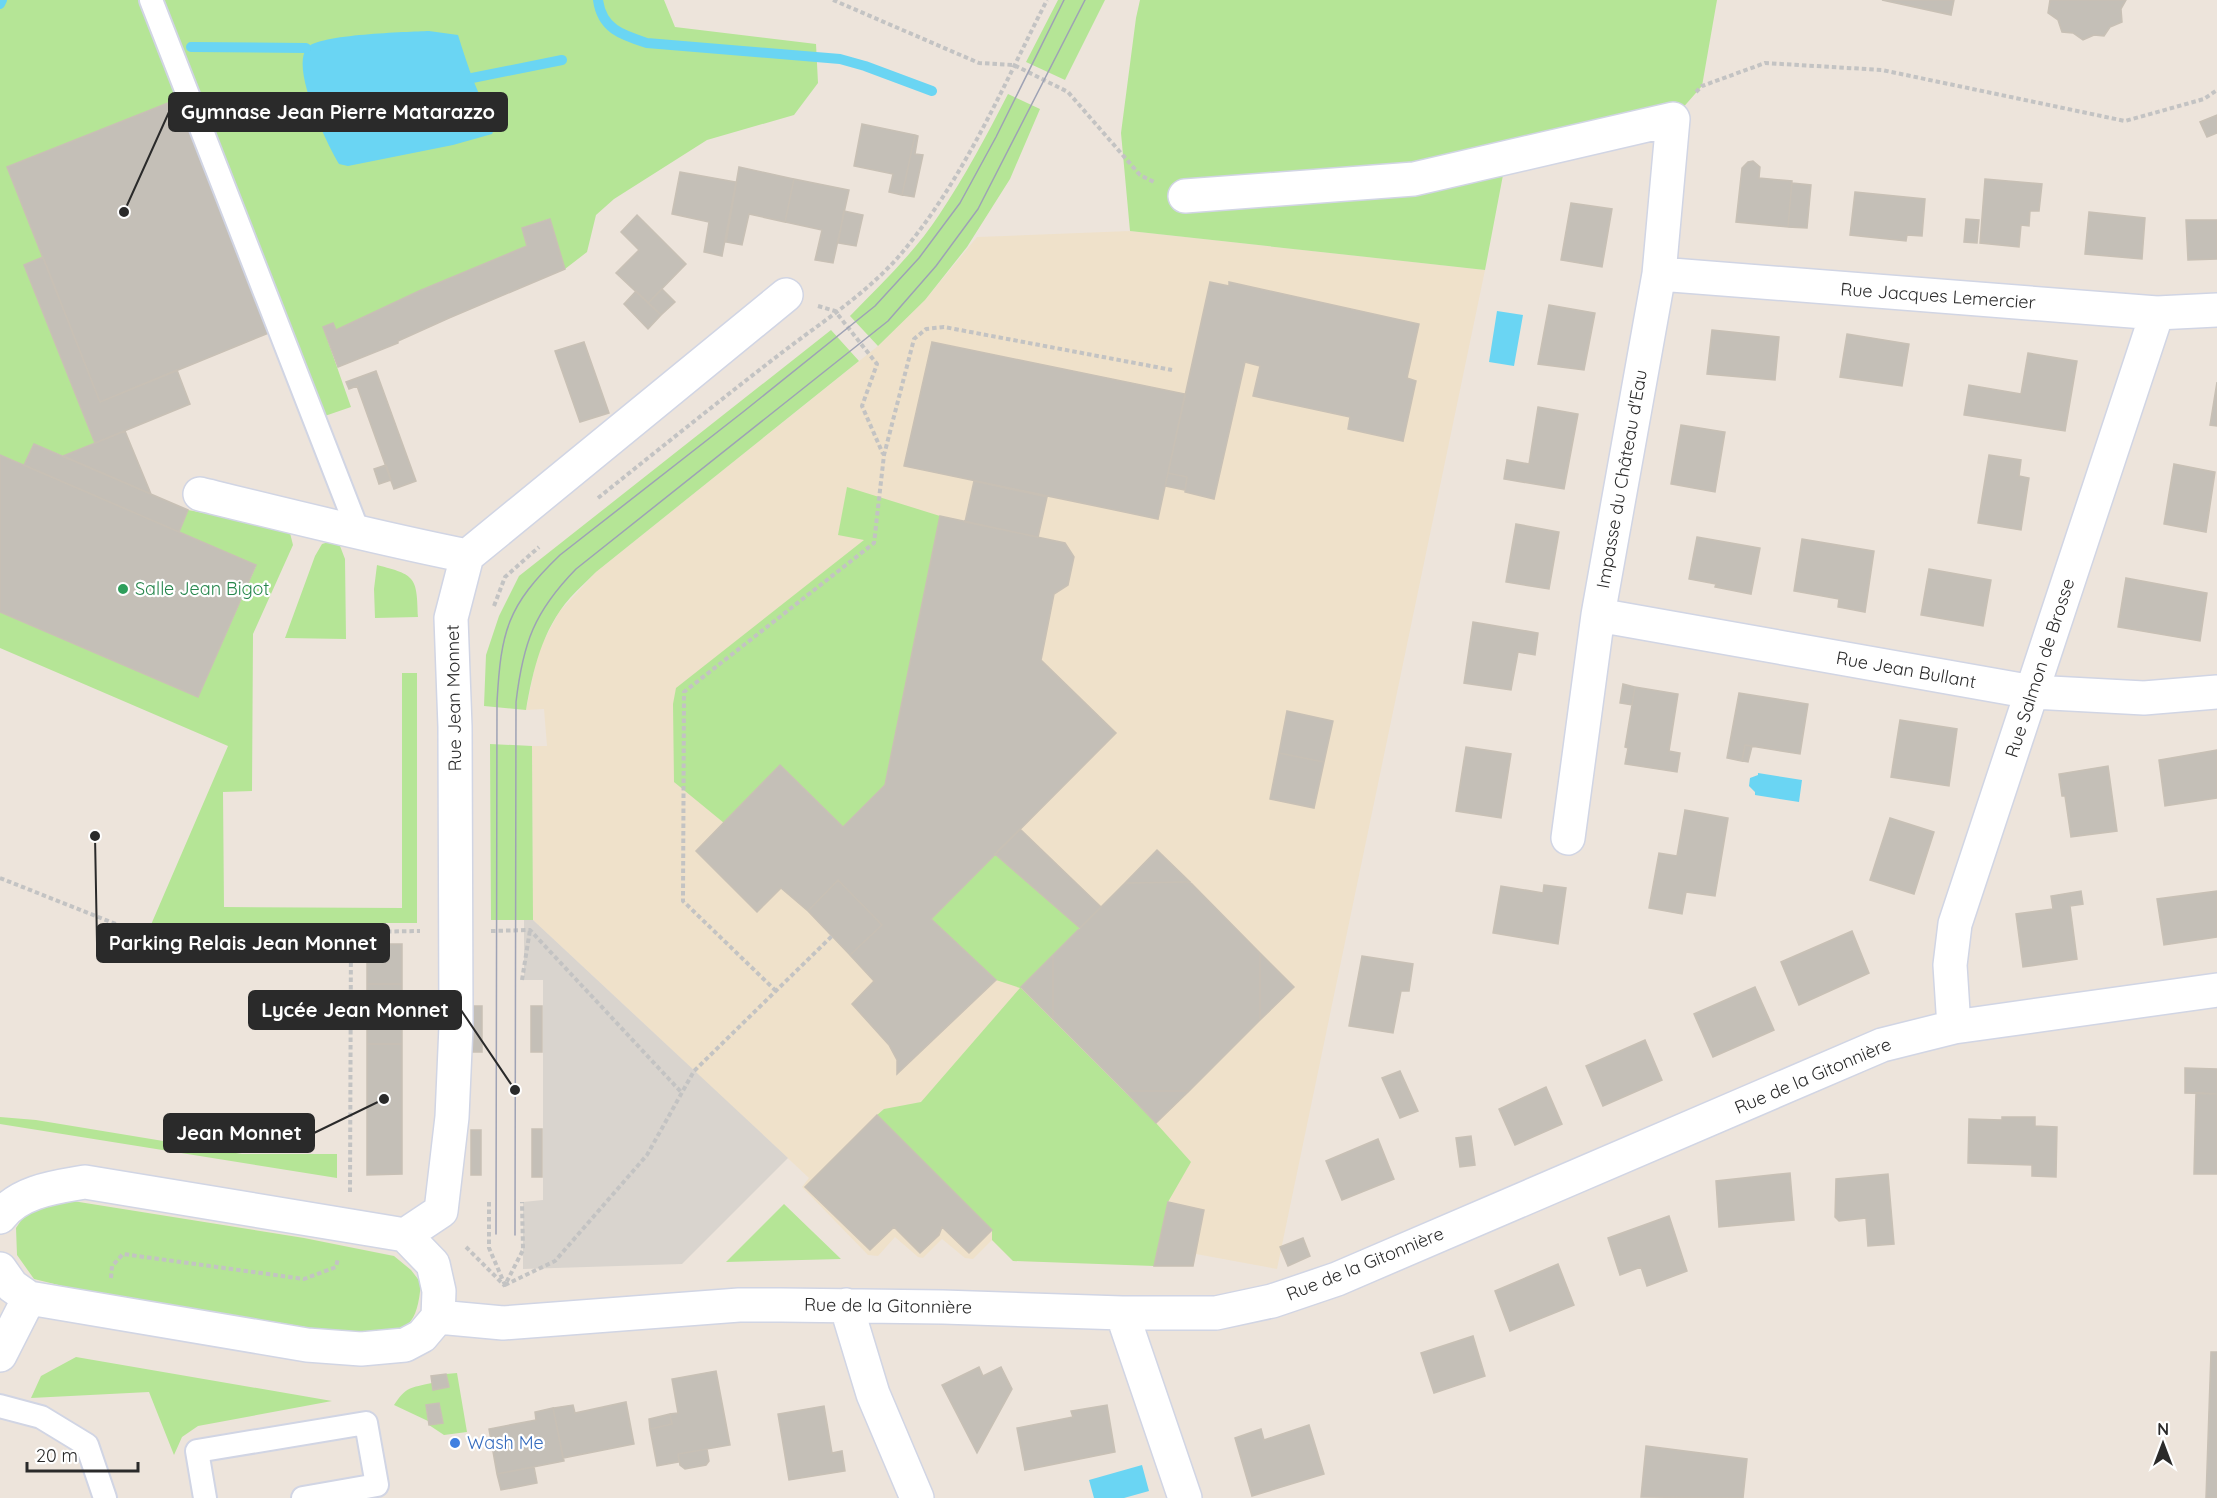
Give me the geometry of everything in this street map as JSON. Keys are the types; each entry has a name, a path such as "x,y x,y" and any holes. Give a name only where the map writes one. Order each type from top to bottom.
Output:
{"street":[{"path":"1185,196 1414,178 1673,119"},
{"name":"Impasse du Château d'Eau","path":"1568,838 1598,615 1659,274 1673,119"},
{"name":"Rue Jacques Lemercier","path":"1659,274 2157,313 2217,310"},
{"path":"200,494 396,542 467,556 786,295"},
{"name":"Rue Salmon de Brosse","path":"1954,1028 1950,965 1954,924 2157,313"},
{"name":"Rue Jean Monnet","path":"405,1235 441,1211 452,1117 456,1026 456,932 455,727 451,618 467,556"},
{"name":"Rue Jean Bullant","path":"1598,615 2032,692 2144,698 2217,692"},
{"name":"Rue de la Gitonnière","path":"438,1317 503,1323 739,1305 846,1305 1122,1314 1216,1314 1272,1301 1337,1279 1882,1045 1954,1028 2217,990"},
{"path":"0,1217 8,1206 45,1189 85,1182 405,1235 433,1264 439,1291 438,1317 422,1336 405,1346 361,1349 307,1345 29,1298 12,1286 0,1269"},
{"path":"0,1355 29,1298"},
{"path":"846,1305 873,1394 917,1498"},
{"path":"1122,1314 1185,1498"}],"lane":[{"path":"151,0 358,531"},
{"path":"0,1406 41,1418 87,1444 105,1498"},
{"path":"205,1498 197,1451 366,1423 377,1485 303,1498"}],"path":[{"path":"833,0 979,63 1014,65 1068,92 1140,176 1185,196"},
{"path":"595,501 710,408 868,287 904,250 935,209 970,150 1047,0"},
{"path":"1673,119 1702,86 1765,63 1882,70 2125,121 2204,99 2217,90"},
{"path":"786,295 835,311 877,364 862,405 884,455"},
{"path":"776,991 683,901 684,692 874,543 884,455 914,339 926,329 944,327 1172,370"},
{"path":"493,607 505,577 542,544"},
{"path":"0,878 136,932 156,935 530,930 682,1093"},
{"path":"522,980 530,930"},
{"path":"505,1285 555,1261 647,1155 694,1071 832,936"},
{"path":"489,1202 489,1248 505,1285"},
{"path":"505,1285 523,1250 522,1202"}],"shaded area":[{"path":"1130,231 1485,270 1277,1269 1196,1254 1193,1266 1013,1261 992,1240 973,1259 965,1258 942,1239 923,1258 918,1257 895,1237 878,1256 868,1255 802,1187 809,1178 533,920 532,746 547,746 544,709 526,710 535,666 541,646 559,612 596,572 878,346 925,300 977,237"},
{"path":"524,920 533,920 788,1158 682,1264 523,1269 523,1202 543,1200 543,980 524,980"}],"green space":[{"path":"0,0 664,0 675,27 816,44 818,83 794,115 707,140 614,199 596,215 587,252 565,269 549,219 522,228 527,246 419,291 336,330 333,323 323,327 351,407 319,418 178,99 7,167 43,257 24,265 95,443 63,456 34,444 24,465 0,455"},
{"path":"1058,0 1105,0 1065,80 1026,62"},
{"path":"1140,0 1717,0 1702,86 1673,119 1503,175 1485,270 1130,231 1121,133"},
{"path":"1008,94 1040,109 1010,179 967,247 925,300 878,346 850,316 930,229 967,170"},
{"path":"831,330 859,361 596,572 573,595 552,623 540,651 526,710 484,706 486,655 499,616 519,576"},
{"path":"847,487 940,516 885,785 843,827 780,765 724,823 674,782 673,704 676,688 864,540 838,535"},
{"path":"188,510 280,527 290,533 293,545 253,634 252,791 223,792 224,907 402,908 402,673 417,673 417,923 174,923 150,927 228,746 0,648 0,612 198,697 256,566 179,532"},
{"path":"332,541 340,546 345,559 346,639 285,638 315,556 322,544"},
{"path":"377,565 407,575 412,580 417,593 418,617 375,618 374,589"},
{"path":"490,744 532,746 533,920 491,920"},
{"path":"995,854 1080,928 1021,988 1156,1123 1191,1162 1168,1202 1154,1266 1013,1261 992,1240 992,1230 877,1115 884,1109 921,1102 1020,988 996,980 931,919"},
{"path":"0,1117 36,1120 242,1154 337,1154 337,1178 0,1124"},
{"path":"54,1198 304,1238 394,1256 411,1270 421,1283 417,1308 408,1324 401,1329 367,1337 79,1290 34,1279 17,1255 16,1228 26,1213"},
{"path":"784,1204 841,1259 726,1262"},
{"path":"76,1357 332,1401 198,1426 182,1437 174,1455 149,1392 31,1398 41,1376"},
{"path":"457,1373 467,1432 444,1435 429,1425 443,1423 439,1403 426,1405 428,1421 394,1405 402,1394 414,1387 432,1383 434,1390 448,1387 446,1374"}],"water":[{"path":"429,31 458,35 479,93 496,126 492,134 453,145 348,166 339,164 319,124 306,88 303,58 307,48 315,43 345,37"},
{"path":"1497,311 1523,315 1514,366 1489,362"},
{"path":"1758,773 1802,780 1799,802 1755,795 1749,786 1750,778"},
{"path":"1142,1465 1149,1491 1124,1498 1094,1498 1089,1480"}],"building":[{"path":"1882,0 1954,0 1951,15"},
{"path":"2050,0 2126,0 2121,9 2122,22 2110,27 2104,36 2094,35 2083,40 2073,33 2062,32 2058,20 2048,13"},
{"path":"178,99 271,332 100,402 7,167"},
{"path":"2217,115 2217,133 2207,137 2200,122"},
{"path":"862,124 915,135 902,195 889,192 893,174 854,166"},
{"path":"915,135 918,136 915,154 923,155 914,197 902,195"},
{"path":"1753,161 1760,167 1759,178 1792,181 1788,227 1736,222 1742,168 1748,162"},
{"path":"739,167 794,179 785,222 749,214 742,245 726,242"},
{"path":"680,172 736,182 722,256 704,252 709,222 672,214"},
{"path":"794,179 849,190 833,263 815,260 822,230 785,222"},
{"path":"1985,179 2042,184 2039,211 2030,211 2029,226 2021,225 2019,247 1980,243"},
{"path":"1792,183 1811,185 1807,228 1788,227"},
{"path":"1855,192 1925,199 1922,236 1907,235 1906,241 1850,235"},
{"path":"1571,203 1612,209 1602,267 1561,260"},
{"path":"844,211 863,215 856,246 838,243"},
{"path":"2089,212 2145,218 2142,259 2085,254"},
{"path":"637,215 686,264 648,303 616,273 639,250 621,232"},
{"path":"550,219 565,269 338,367 323,327 333,323 336,330 419,291 527,246 522,228"},
{"path":"1966,219 1979,220 1977,243 1964,242"},
{"path":"2186,220 2217,220 2217,259 2188,260"},
{"path":"43,257 100,402 177,370 190,404 95,443 24,265"},
{"path":"1210,282 1229,286 1229,282 1419,324 1407,378 1416,381 1403,441 1348,429 1350,417 1253,396 1260,366 1245,362 1214,499 1185,492 1187,477 1168,473"},
{"path":"662,289 675,302 661,315 648,303"},
{"path":"636,291 661,315 648,329 624,304"},
{"path":"1549,305 1595,313 1584,370 1538,364"},
{"path":"1712,330 1779,337 1775,380 1707,374"},
{"path":"1847,334 1909,344 1902,386 1840,377"},
{"path":"584,342 609,413 580,422 555,351"},
{"path":"932,342 1185,394 1158,519 904,466"},
{"path":"2028,353 2077,361 2065,431 1964,415 1969,385 2021,394"},
{"path":"376,371 416,481 394,489 357,386 349,389 346,382"},
{"path":"2217,382 2217,426 2210,425"},
{"path":"1538,407 1578,414 1564,489 1504,479 1507,460 1529,464"},
{"path":"1681,425 1725,432 1715,492 1671,484"},
{"path":"125,431 151,494 63,456"},
{"path":"34,444 188,510 179,532 24,465"},
{"name":"Salle Jean Bigot","path":"0,455 256,565 198,697 0,612"},
{"path":"1989,455 2021,460 2019,476 2029,478 2021,530 1978,523"},
{"path":"2174,464 2215,472 2206,532 2164,524"},
{"path":"386,465 391,480 379,484 374,469"},
{"path":"1168,473 1187,477 1185,490 1165,486"},
{"path":"974,481 1047,497 1038,537 965,522"},
{"path":"940,516 1065,543 1074,557 1068,585 1054,594 1041,660 1116,733 931,919 996,980 897,1074 897,1060 889,1045 852,1004 874,981 850,955 882,925 838,880 808,911 781,888 757,912 696,851 780,765 843,827 885,785"},
{"path":"1516,524 1559,532 1549,589 1506,582"},
{"path":"1697,537 1760,548 1751,594 1689,579"},
{"path":"1802,539 1874,551 1865,612 1838,607 1839,599 1794,591"},
{"path":"1929,569 1991,580 1983,626 1921,615"},
{"path":"2126,578 2207,593 2200,641 2118,627"},
{"path":"1473,622 1538,633 1535,655 1518,652 1511,690 1464,683"},
{"path":"1623,684 1635,687 1632,705 1620,703"},
{"path":"1635,687 1678,694 1669,751 1680,753 1677,772 1625,764 1628,748 1625,747"},
{"path":"1739,693 1808,704 1800,754 1745,745 1742,761 1727,758"},
{"path":"1287,711 1333,721 1324,762 1279,753"},
{"path":"1900,720 1957,729 1949,786 1891,777"},
{"path":"1745,745 1752,746 1748,762 1742,761"},
{"path":"1466,747 1511,754 1501,818 1456,811"},
{"path":"2217,750 2217,798 2165,806 2159,760"},
{"path":"1279,753 1324,762 1314,808 1270,799"},
{"path":"2108,766 2117,831 2071,837 2059,774"},
{"path":"1685,810 1728,818 1715,896 1686,892 1682,914 1649,908 1659,853 1677,856"},
{"path":"1890,818 1934,832 1914,894 1870,880"},
{"path":"1020,829 1101,907 1080,928 995,854"},
{"path":"1157,850 1190,882 1125,883"},
{"path":"838,880 882,925 850,955 808,911"},
{"path":"1190,882 1260,953 1260,1020 1189,1091 1125,1091 1053,1019 1053,955 1125,883"},
{"path":"1544,885 1566,888 1558,944 1493,933 1501,886 1543,893"},
{"path":"2081,891 2083,904 2070,906 2077,959 2023,967 2016,914 2053,909 2051,896"},
{"path":"2217,891 2217,937 2164,945 2157,899"},
{"path":"1852,931 1869,973 1799,1005 1781,962"},
{"path":"367,944 402,944 402,984 367,984"},
{"path":"1260,953 1294,987 1260,1020"},
{"path":"1053,955 1053,1019 1021,987"},
{"path":"1362,956 1413,964 1409,991 1401,991 1393,1033 1349,1026"},
{"path":"367,984 402,984 402,1009 367,1009"},
{"path":"1755,987 1774,1030 1713,1057 1694,1014"},
{"path":"470,1006 482,1006 482,1052 471,1052"},
{"path":"531,1006 542,1006 542,1052 531,1052"},
{"path":"367,1009 402,1009 402,1044 367,1044"},
{"path":"1645,1040 1662,1080 1603,1106 1586,1066"},
{"path":"367,1044 402,1044 402,1174 367,1175"},
{"path":"2185,1068 2217,1069 2217,1094 2185,1093"},
{"path":"1400,1071 1418,1111 1400,1118 1382,1078"},
{"path":"1546,1087 1562,1124 1515,1145 1499,1109"},
{"path":"1125,1091 1189,1091 1156,1123"},
{"path":"2196,1093 2217,1094 2217,1174 2194,1174"},
{"path":"877,1115 992,1230 969,1253 942,1227 939,1235 920,1253 894,1227 870,1250 805,1187"},
{"path":"2002,1117 2035,1117 2035,1126 2057,1127 2056,1177 2032,1176 2032,1165 1968,1163 1969,1119 2002,1120"},
{"path":"532,1129 542,1129 542,1177 532,1177"},
{"path":"471,1130 481,1130 481,1175 471,1175"},
{"path":"1471,1136 1475,1165 1460,1167 1456,1138"},
{"path":"1378,1139 1394,1179 1342,1200 1326,1161"},
{"path":"1790,1173 1794,1220 1719,1227 1716,1181"},
{"path":"1888,1174 1894,1244 1868,1246 1866,1218 1839,1221 1835,1217 1836,1179"},
{"path":"1168,1202 1204,1210 1193,1266 1154,1266"},
{"path":"1669,1216 1687,1271 1647,1286 1641,1267 1620,1275 1608,1238"},
{"path":"1303,1238 1310,1256 1288,1266 1280,1247"},
{"path":"1558,1264 1574,1305 1510,1331 1495,1291"},
{"path":"1473,1336 1485,1376 1434,1393 1421,1353"},
{"path":"2211,1352 2217,1352 2217,1498 2206,1498"},
{"path":"979,1367 983,1376 1001,1367 1012,1389 977,1453 942,1385"},
{"path":"716,1371 730,1445 678,1454 679,1462 657,1466 650,1429 672,1424 670,1414 678,1413 672,1379"},
{"path":"446,1374 449,1387 433,1390 431,1376"},
{"path":"626,1402 634,1444 563,1458 553,1408 573,1405 575,1413"},
{"path":"439,1403 443,1423 429,1425 426,1405"},
{"path":"1107,1405 1115,1452 1025,1470 1017,1428 1073,1417 1071,1411"},
{"path":"824,1406 832,1453 842,1451 845,1471 789,1480 778,1414"},
{"path":"553,1408 564,1461 497,1474 489,1429 536,1420 535,1412"},
{"path":"670,1414 672,1424 650,1429 649,1419"},
{"path":"1309,1425 1324,1474 1252,1496 1235,1438 1261,1429 1264,1440"},
{"path":"1646,1446 1747,1459 1743,1498 1641,1497"},
{"path":"707,1449 709,1461 706,1465 685,1469 680,1465 678,1454"},
{"path":"534,1467 537,1483 501,1490 497,1474"}],"waterway":[{"path":"0,4 2,0"},
{"path":"598,0 600,10 609,24 622,34 647,43 840,59 932,91"},
{"path":"191,47 306,48"},
{"path":"472,78 562,60"}],"tram line":[{"path":"496,1234 497,702 501,656 510,621 528,590 560,555 875,306 919,258 960,203 996,137 1064,0"},
{"path":"515,1235 516,702 522,662 540,614 576,569 888,321 936,266 978,209 1085,0"}],"place":[{"name":"Gymnase Jean Pierre Matarazzo","path":"124,212"},
{"name":"Salle Jean Bigot","path":"123,589"},
{"name":"Parking Relais Jean Monnet","path":"95,836"},
{"name":"Lycée Jean Monnet","path":"515,1090"},
{"name":"Jean Monnet","path":"384,1099"},
{"name":"Wash Me","path":"455,1443"}]}
